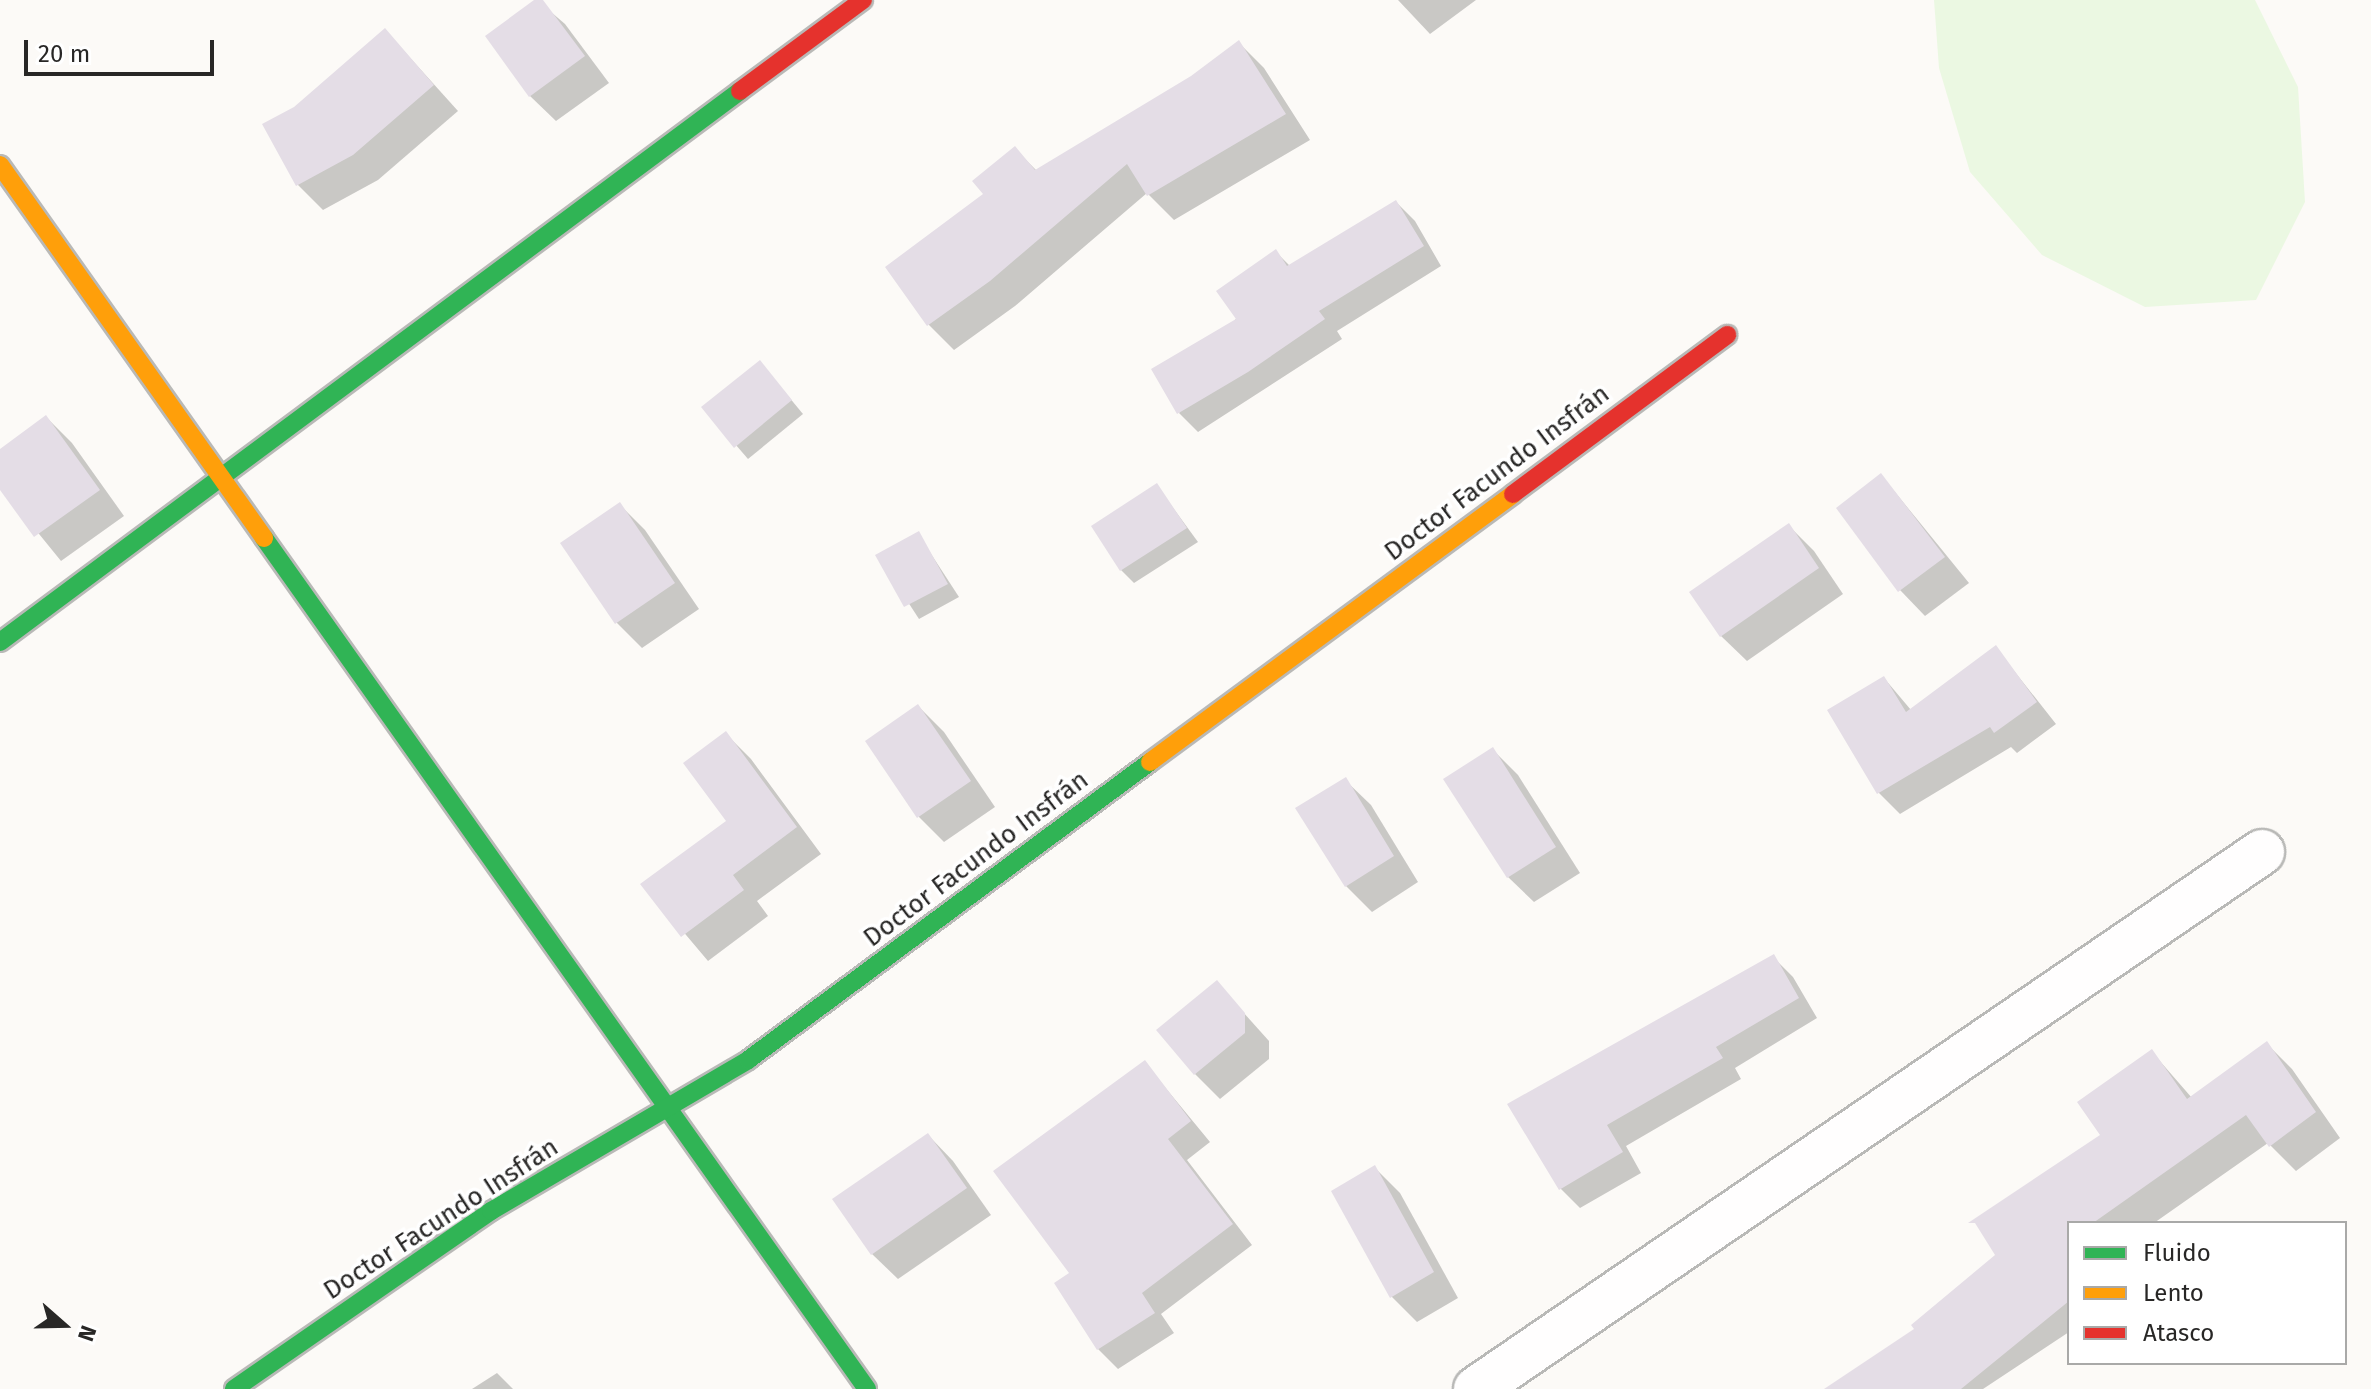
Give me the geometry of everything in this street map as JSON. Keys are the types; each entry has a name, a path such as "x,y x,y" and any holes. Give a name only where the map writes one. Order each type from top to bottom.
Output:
{"street":[{"path":"0,642 863,0"},
{"path":"0,165 867,1389"},
{"name":"Doctor Facundo Insfrán","path":"234,1389 491,1211 748,1060 1727,335"},
{"path":"1476,1389 2262,852"}],"green space":[{"path":"1934,0 2255,0 2298,87 2305,202 2256,300 2145,307 2042,255 1970,172 1939,68"}],"building":[{"path":"534,0 543,0 585,56 529,97 485,36"},
{"path":"385,28 434,85 353,155 296,186 262,124 294,107"},
{"path":"1239,40 1286,114 1147,196 1127,164 990,281 927,326 885,267 983,194 972,181 1015,146 1035,170 1191,76"},
{"path":"1396,200 1424,246 1319,311 1325,319 1248,372 1177,414 1151,369 1236,319 1216,291 1276,249 1287,266"},
{"path":"760,360 792,400 734,448 701,407"},
{"path":"46,415 100,490 34,537 0,490 0,449"},
{"path":"1881,473 1945,557 1898,592 1836,508"},
{"path":"1157,483 1187,528 1120,571 1091,526"},
{"path":"620,502 675,583 615,624 560,543"},
{"path":"1789,523 1819,568 1720,637 1689,592"},
{"path":"919,531 948,584 904,607 875,555"},
{"path":"1996,645 2037,702 1994,733 1990,727 1877,794 1827,710 1884,676 1906,712"},
{"path":"918,704 971,781 917,818 865,741"},
{"path":"726,731 797,827 733,875 744,890 681,937 640,884 726,821 683,763"},
{"path":"1493,747 1556,847 1507,878 1443,779"},
{"path":"1346,777 1394,856 1345,887 1295,808"},
{"path":"1774,954 1799,998 1716,1047 1723,1058 1607,1125 1623,1152 1559,1190 1507,1104"},
{"path":"1217,980 1245,1013 1245,1033 1194,1075 1156,1030"},
{"path":"2267,1041 2316,1112 2269,1147 2246,1115 2096,1221 2067,1221 2067,1303 1961,1389 1824,1389 1914,1329 1911,1325 1995,1255 1975,1223 1968,1223 2100,1135 2077,1102 2152,1049 2187,1099"},
{"path":"1145,1060 1191,1121 1168,1139 1233,1224 1142,1293 1155,1313 1097,1350 1054,1283 1069,1273 993,1171"},
{"path":"928,1133 967,1188 871,1255 832,1199"},
{"path":"1375,1165 1434,1272 1390,1298 1331,1191"}],"traffic: fast":[{"path":"0,642 740,91"},
{"path":"264,538 867,1389"},
{"path":"234,1389 491,1211 748,1060 1150,762"}],"traffic: slow":[{"path":"0,165 264,538"},
{"path":"1150,762 1513,494"}],"traffic: jam":[{"path":"740,91 863,0"},
{"path":"1513,494 1727,335"}]}
